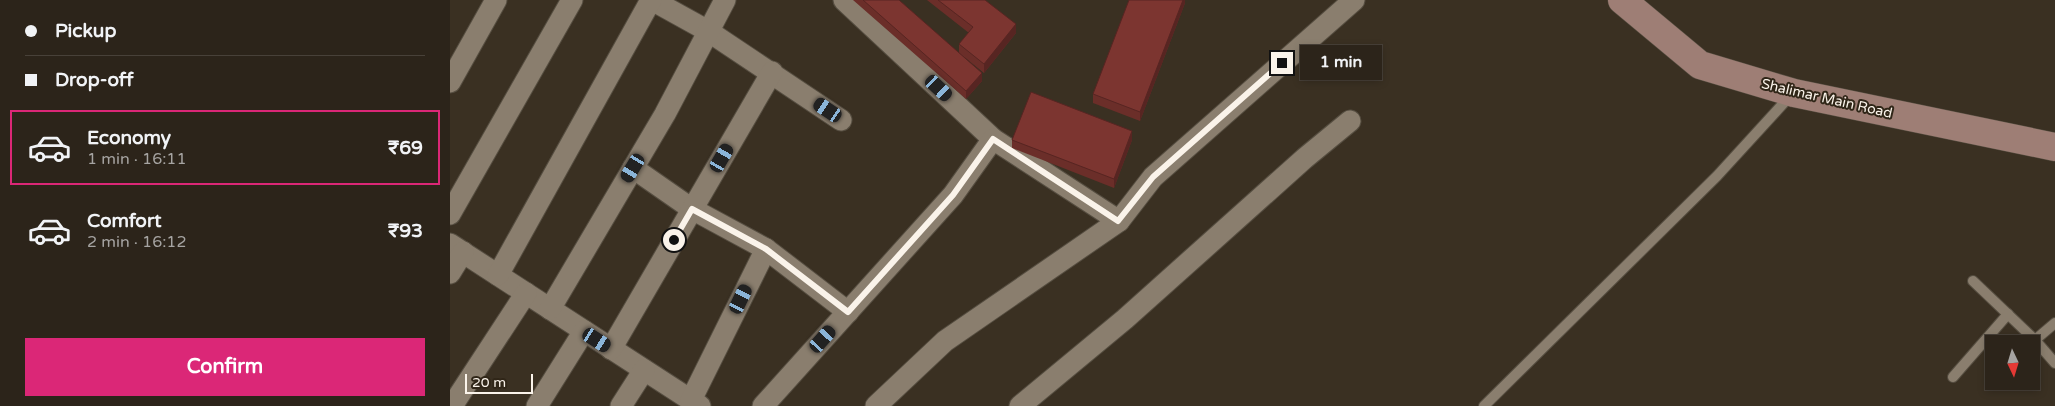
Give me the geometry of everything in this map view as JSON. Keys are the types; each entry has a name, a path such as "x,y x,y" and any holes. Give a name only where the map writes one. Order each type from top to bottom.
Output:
{"street":[{"path":"450,82 496,0"},
{"path":"450,214 572,0"},
{"path":"498,275 651,0 708,31 842,120"},
{"path":"550,309 665,114 725,0"},
{"path":"844,0 993,139 1118,221"},
{"path":"876,406 945,341 1118,221 1153,177 1354,0"},
{"name":"Shalimar Main Road","path":"1622,0 1700,65 1794,93 2001,134 2055,147"},
{"path":"611,349 772,72"},
{"path":"1020,406 1125,319 1305,158 1350,121"},
{"path":"763,406 953,195 993,139"},
{"path":"633,168 692,209 766,249 848,312"},
{"path":"450,274 457,248 695,403 766,249"},
{"path":"452,406 526,293"},
{"path":"536,406 584,331"},
{"path":"621,406 644,370"}],"lane":[{"path":"1484,406 1717,176 1794,93"},
{"path":"1973,281 2030,335"},
{"path":"1953,378 2008,314"},
{"path":"2040,336 2055,323"},
{"path":"2040,346 2055,363"}],"building":[{"path":"863,0 899,0 982,73 966,91"},
{"path":"938,0 985,0 1016,24 984,64 959,44 973,27"},
{"path":"1129,0 1183,0 1140,112 1093,94"},
{"path":"1031,92 1132,131 1114,179 1012,140"}],"route":[{"path":"674,240 692,209 766,249 848,312 953,195 993,139 1118,221 1153,177 1282,63"}]}
